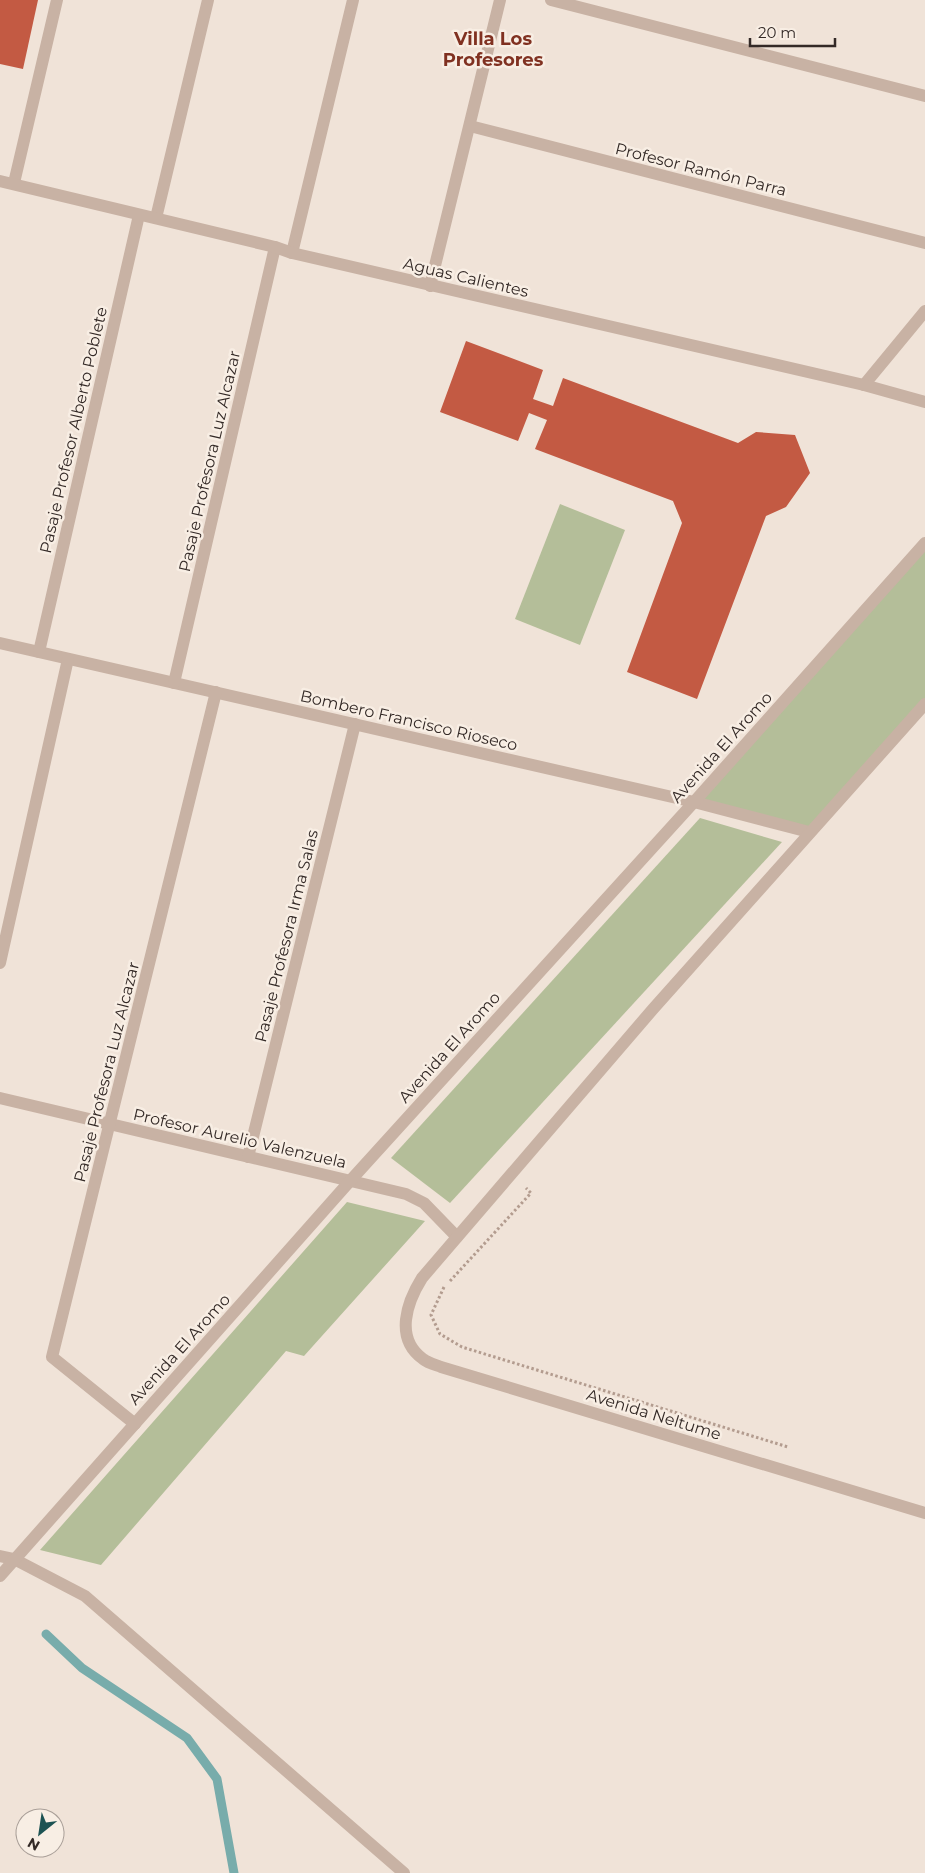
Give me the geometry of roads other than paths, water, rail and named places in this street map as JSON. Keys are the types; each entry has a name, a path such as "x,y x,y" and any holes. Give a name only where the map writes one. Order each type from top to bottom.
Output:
{"street":[{"path":"14,183 57,0"},
{"path":"156,218 208,0"},
{"path":"292,253 352,0"},
{"path":"430,286 500,0"},
{"path":"551,0 925,96"},
{"name":"Profesor Ramón Parra","path":"470,126 925,243"},
{"name":"Aguas Calientes","path":"0,181 430,286 864,385 925,402"},
{"name":"Pasaje Profesor Alberto Poblete","path":"39,652 139,215"},
{"name":"Pasaje Profesora Luz Alcazar","path":"174,683 275,247"},
{"path":"864,385 925,311"},
{"name":"Avenida El Aromo","path":"0,1576 350,1181 694,802 925,542"},
{"name":"Bombero Francisco Rioseco","path":"0,643 694,802 809,832"},
{"path":"0,963 68,659"},
{"name":"Pasaje Profesora Luz Alcazar","path":"134,1424 52,1356 216,692"},
{"path":"457,1237 809,832 925,704"},
{"name":"Pasaje Profesora Irma Salas","path":"248,1157 355,724"},
{"name":"Profesor Aurelio Valenzuela","path":"0,1098 406,1194 424,1203 457,1237"},
{"name":"Avenida Neltume","path":"457,1237 422,1278 411,1297 406,1314 405,1331 413,1347 423,1359 441,1367 925,1513"},
{"path":"0,1556 14,1559 85,1596 404,1873"}],"waterway":[{"path":"46,1634 82,1668 187,1738 217,1779 234,1873"}],"district":[{"name":"Villa Los Profesores","path":"493,49"}]}
